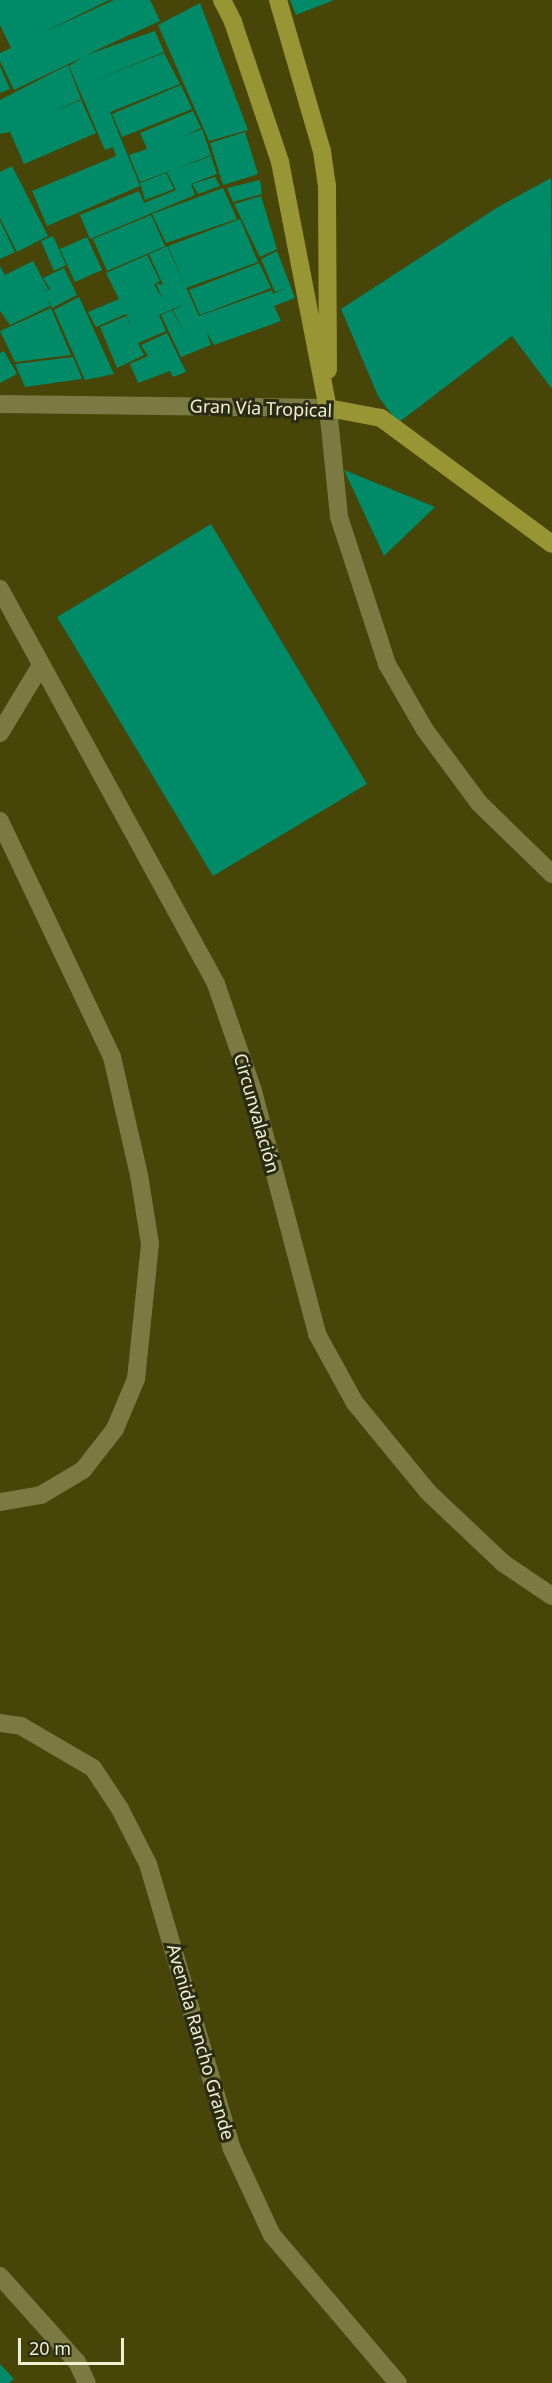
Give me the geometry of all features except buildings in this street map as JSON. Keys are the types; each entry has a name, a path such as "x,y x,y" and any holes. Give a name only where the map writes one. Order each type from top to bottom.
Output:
{"main road":[{"path":"222,0 233,22 280,162 328,408"},
{"path":"278,0 322,151 327,184 328,408"},
{"name":"Gran Vía Tropical","path":"328,408 381,418 552,544"}],"street":[{"name":"Gran Vía Tropical","path":"0,404 328,408"},
{"path":"328,408 339,517 387,664 425,730 479,803 552,874"},
{"name":"Circunvalación","path":"0,588 216,984 253,1090 317,1334 356,1403 428,1492 503,1563 552,1596"},
{"path":"0,733 41,664"},
{"path":"0,820 112,1057 139,1175 150,1244 136,1378 115,1429 83,1470 41,1495 0,1502"},
{"name":"Avenida Rancho Grande","path":"0,1723 21,1726 93,1768 120,1809 148,1864 232,2149 272,2235 398,2383"},
{"path":"0,2276 77,2362 87,2383"}]}
